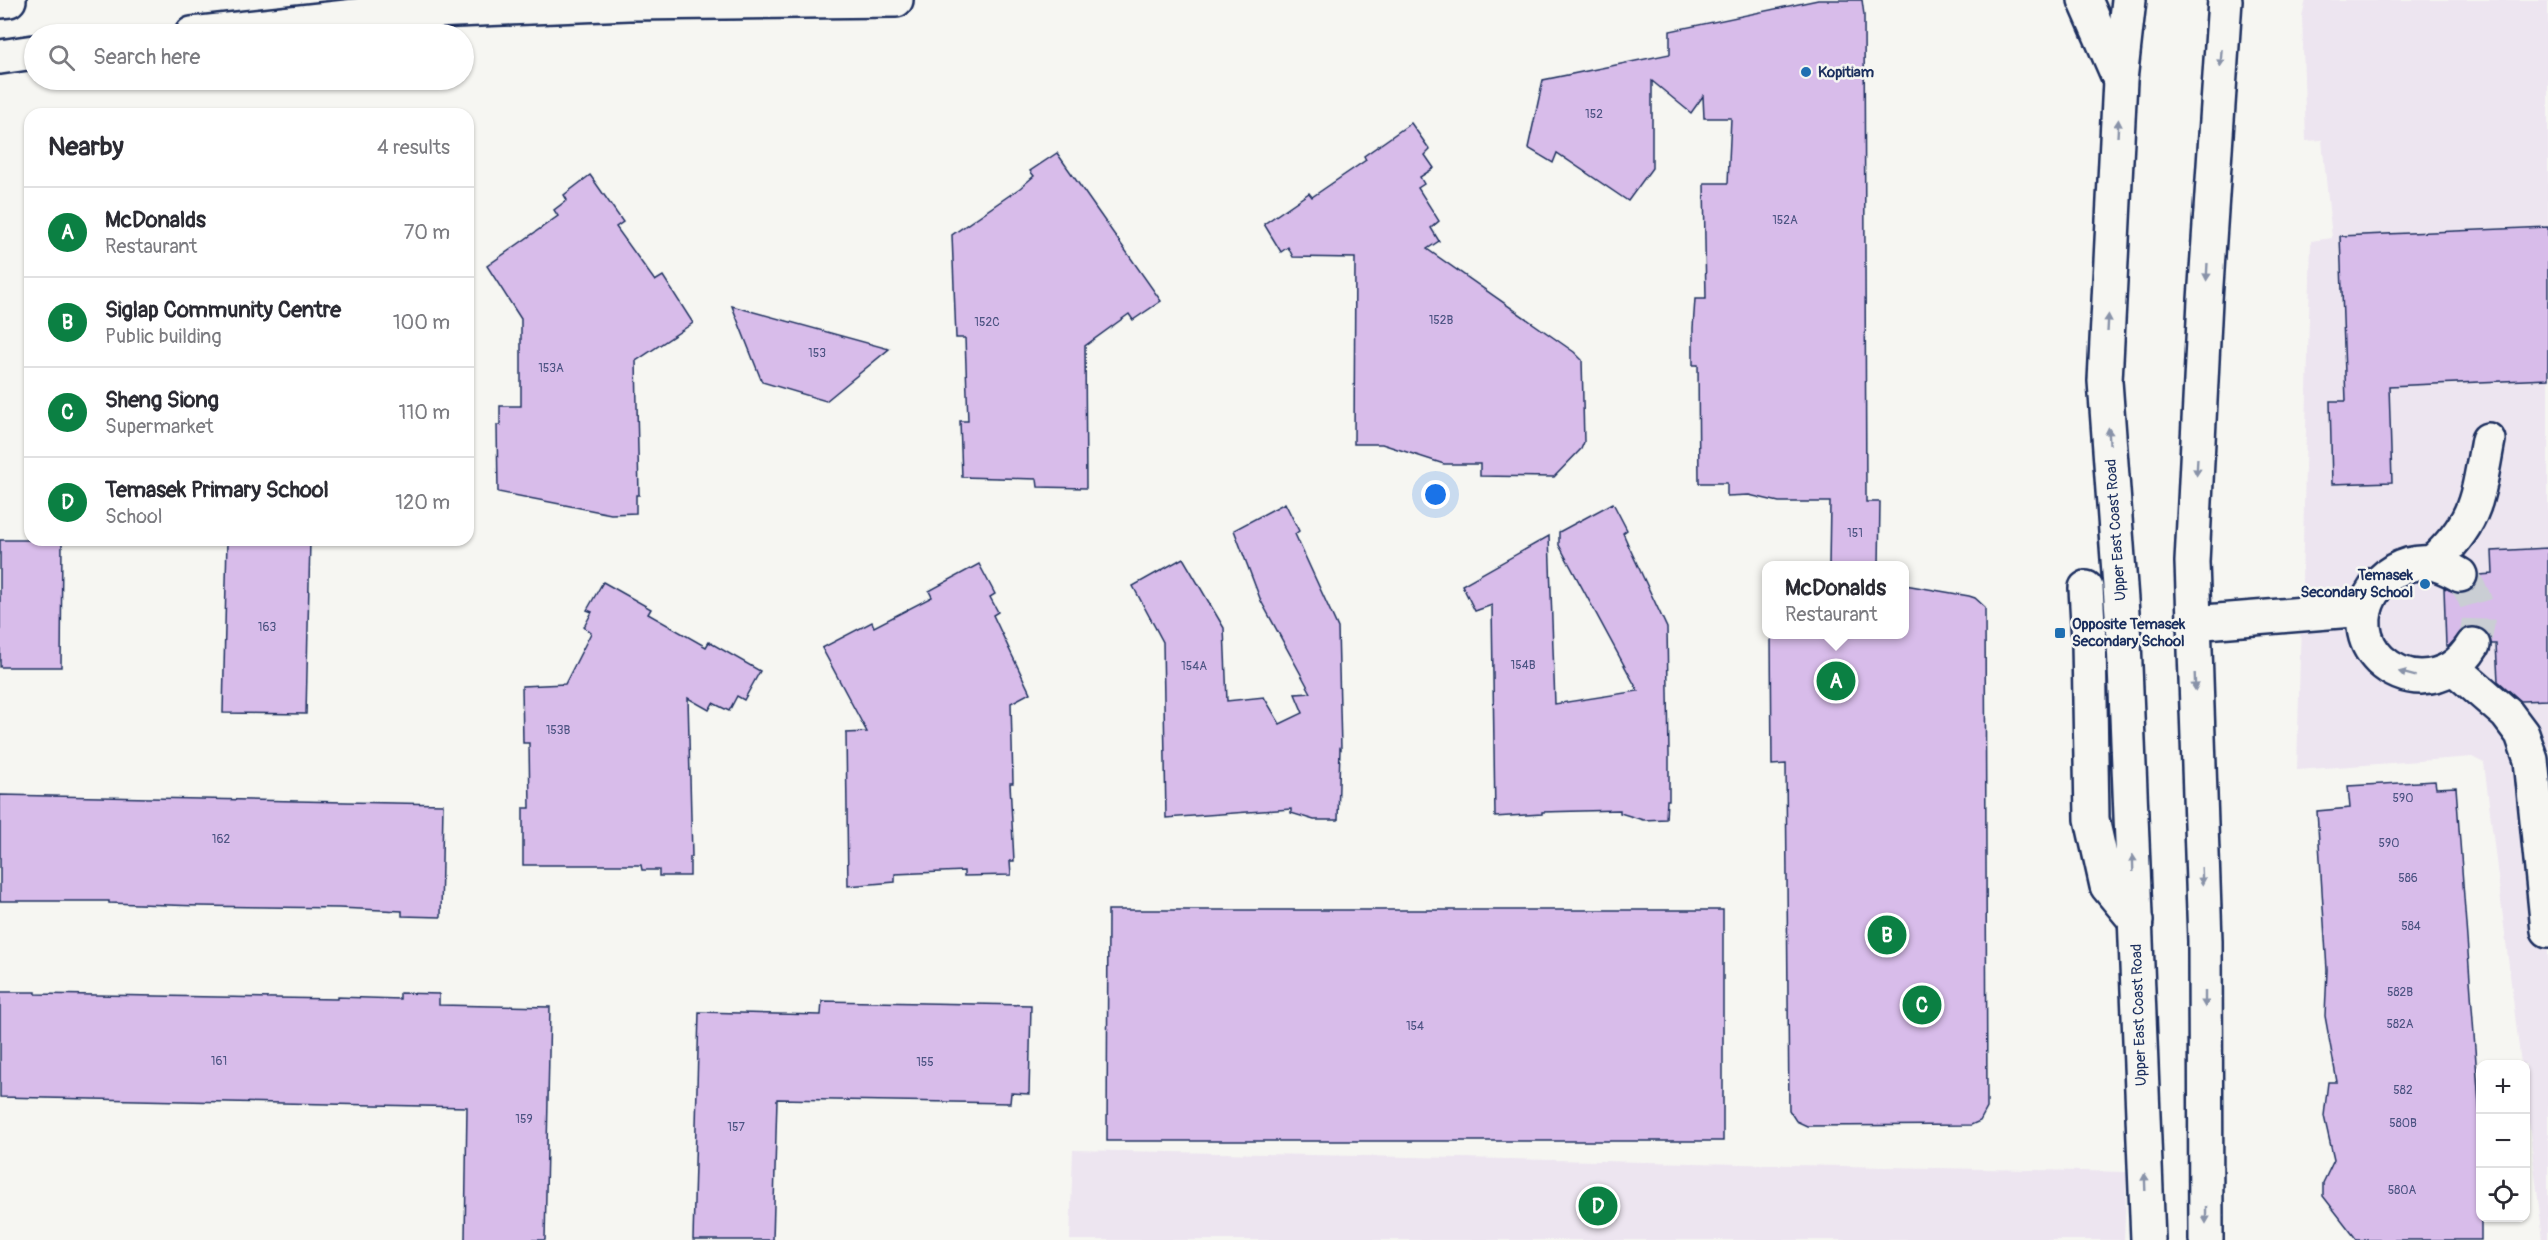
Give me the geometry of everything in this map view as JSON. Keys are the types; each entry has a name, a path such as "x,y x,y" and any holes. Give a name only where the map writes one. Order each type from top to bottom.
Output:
{"main road":[{"path":"0,2 9,0"},
{"path":"283,24 383,13 629,3 896,0"},
{"path":"2085,0 2120,80"},
{"name":"Upper East Coast Road","path":"2129,0 2120,80 2105,381 2124,641 2148,1240"},
{"path":"2206,1240 2205,941 2192,562 2205,300 2225,0"},
{"path":"0,57 24,53"},
{"path":"2488,440 2476,502 2468,523 2454,542 2446,569 2409,563 2389,573 2373,588 2365,609 2365,632 2373,653 2390,669 2411,677 2433,677 2464,656 2522,734 2531,760 2548,930"},
{"path":"2086,588 2090,653 2092,819 2107,886 2136,921"},
{"path":"2193,623 2365,609"}],"shaded area":[{"name":"Temasek Secondary School","path":"2306,0 2548,0 2548,1240 2543,1240 2530,1131 2530,1060 2521,1060 2484,763 2472,757 2297,770 2311,241 2332,238 2322,140 2306,141 2302,16"},
{"path":"1073,1150 2127,1172 2124,1240 1070,1240"}],"building":[{"path":"1818,0 1862,0 1864,15 1866,502 1880,502 1879,561 1829,561 1830,502 1779,502 1749,495 1727,496 1727,483 1699,483 1698,365 1693,365 1693,328 1695,299 1706,299 1704,183 1728,183 1731,118 1704,118 1703,96 1691,113 1652,81 1652,168 1628,201 1557,153 1553,163 1528,148 1543,80 1670,54 1670,31"},
{"path":"1411,123 1430,150 1425,155 1434,168 1420,177 1424,184 1418,188 1439,221 1431,228 1439,241 1427,249 1574,352 1582,360 1584,442 1581,449 1554,477 1480,476 1480,464 1444,464 1382,444 1354,444 1355,258 1293,257 1288,247 1281,252 1264,224 1309,193 1312,197 1366,160 1364,156"},
{"path":"1057,153 1161,301 1133,320 1129,314 1085,346 1086,488 1038,487 1037,479 962,477 960,421 968,421 965,338 956,338 952,235 1020,188 1034,176 1030,171"},
{"path":"590,175 623,222 616,227 655,281 663,276 693,323 636,361 639,495 636,495 636,513 611,514 498,492 497,425 500,425 500,406 521,406 521,319 487,266 558,216 554,210 567,200 564,195"},
{"path":"2548,227 2548,379 2389,386 2392,482 2332,484 2330,401 2346,401 2340,236"},
{"path":"732,306 889,349 826,401 762,382"},
{"path":"1285,503 1299,531 1295,534 1338,628 1341,749 1338,820 1314,820 1291,813 1291,809 1166,818 1163,642 1133,586 1183,558 1224,628 1227,701 1264,697 1280,724 1303,713 1295,694 1311,693 1261,601 1234,530"},
{"path":"1613,503 1627,530 1623,533 1667,628 1669,800 1667,800 1666,819 1643,820 1620,813 1620,810 1542,812 1542,814 1495,817 1492,605 1475,611 1462,585 1549,536 1555,704 1638,691 1559,545 1559,532"},
{"path":"0,540 24,540 24,546 62,546 61,667 0,667"},
{"path":"227,546 310,546 306,714 223,713"},
{"path":"2548,548 2548,700 2521,701 2498,681 2496,644 2491,644 2484,630 2475,626 2465,628 2449,646 2446,646 2444,588 2461,594 2476,585 2479,575 2493,574 2492,551"},
{"path":"979,564 995,594 990,597 998,612 993,615 1030,693 1011,703 1013,783 1010,783 1014,861 1010,861 1011,875 964,876 964,871 895,874 895,882 848,886 846,733 867,732 822,648 872,622 874,627 932,597 929,591"},
{"path":"603,582 651,609 648,614 706,647 709,642 760,671 744,700 737,696 729,711 713,703 709,710 688,698 692,857 690,857 690,876 659,876 659,870 642,870 641,865 523,865 523,808 530,808 529,743 523,743 522,686 565,684 591,633 584,627 592,612 587,610"},
{"path":"1909,586 1969,596 1985,607 1987,1108 1980,1121 1971,1125 1807,1126 1796,1121 1789,1110 1786,764 1772,765 1771,639 1909,639"},
{"path":"2435,781 2436,788 2456,787 2476,1062 2476,1222 2481,1222 2481,1240 2357,1240 2323,1196 2323,1183 2334,1160 2324,1116 2328,1082 2337,1082 2325,1016 2327,970 2317,811 2350,808 2348,786"},
{"path":"0,795 443,804 441,917 402,916 402,911 339,908 199,906 109,903 109,901 0,901"},
{"path":"1108,910 1723,910 1723,1141 1107,1141"},
{"path":"0,992 337,999 337,997 400,999 400,993 439,994 439,1005 550,1007 545,1240 465,1240 467,1107 0,1097"},
{"path":"822,1001 1031,1005 1029,1094 1011,1093 1010,1103 777,1099 773,1240 693,1240 699,1012 821,1015"}],"tunnel":[{"path":"2460,575 2471,592 2477,608 2478,625 2473,645"}],"place":[{"name":"Kopitiam","path":"1806,72"},
{"name":"Temasek Secondary School","path":"2425,584"},
{"name":"Opposite Temasek Secondary School","path":"2060,633"},
{"name":"McDonalds","path":"1836,681"},
{"name":"Siglap Community Centre","path":"1887,935"},
{"name":"Sheng Siong","path":"1922,1005"},
{"name":"Temasek Primary School","path":"1598,1206"}]}
